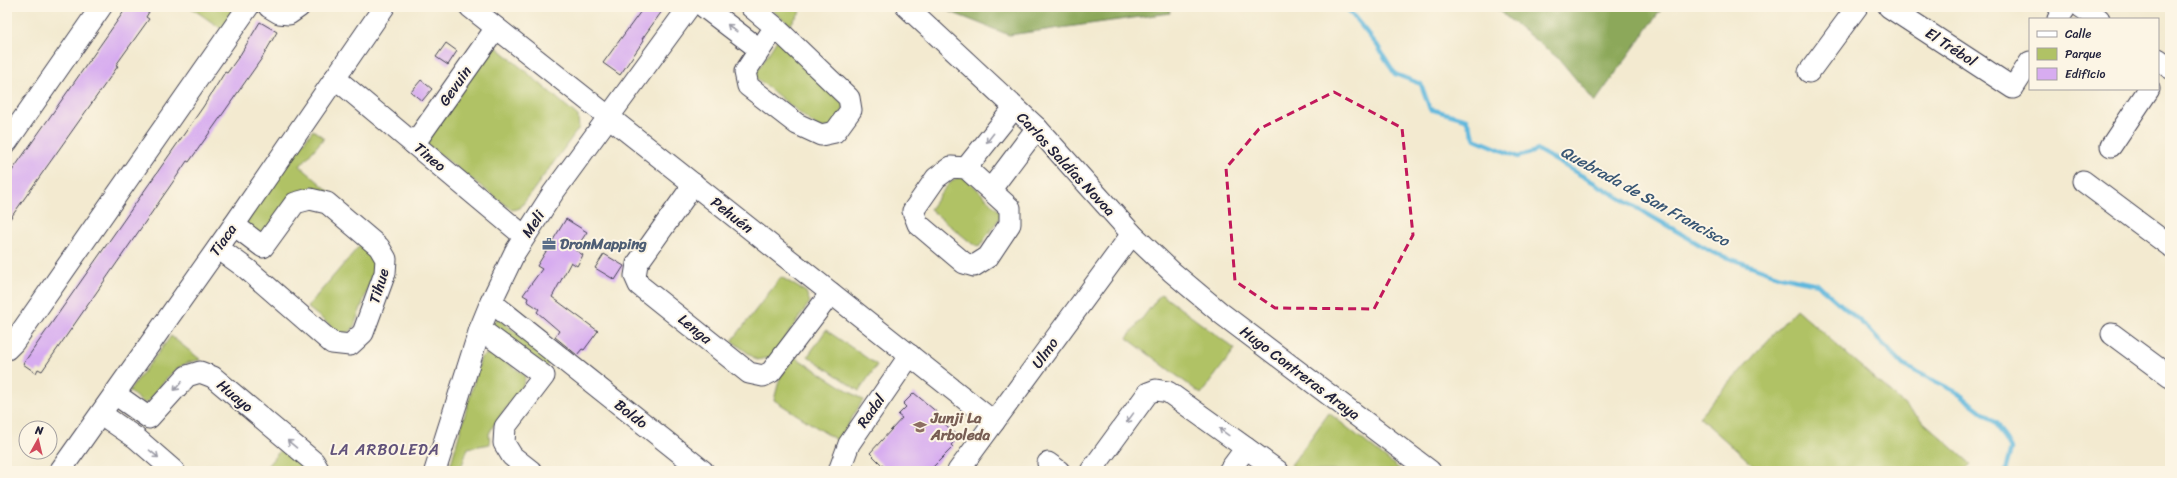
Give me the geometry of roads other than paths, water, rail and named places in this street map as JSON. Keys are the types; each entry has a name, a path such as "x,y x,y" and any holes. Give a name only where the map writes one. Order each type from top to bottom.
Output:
{"street":[{"path":"7,142 101,7"},
{"path":"7,349 14,342 248,7"},
{"path":"269,7 279,13 289,14 299,7"},
{"name":"Tiaca","path":"60,471 218,248 384,7"},
{"name":"Pehuén","path":"470,7 994,422"},
{"name":"Meli","path":"435,471 480,329 491,302 524,236 553,193 689,7"},
{"path":"704,7 759,49"},
{"path":"751,7 775,27 850,98 851,110 835,132 821,135 797,124 748,86 745,72 775,27"},
{"name":"Carlos Saldías Novoa","path":"907,7 1037,128 1132,234 1172,272"},
{"path":"1809,72 1857,7"},
{"name":"El Trébol","path":"1889,7 2013,88 2029,64"},
{"path":"2059,18 2066,7"},
{"path":"2081,7 2098,18"},
{"name":"Gevuin","path":"414,144 496,28"},
{"name":"Tineo","path":"335,78 524,236"},
{"path":"2111,146 2148,90"},
{"path":"966,168 1014,108"},
{"path":"990,189 1037,128"},
{"path":"951,167 966,168 1010,208 1010,224 988,257 974,266 964,263 918,224 913,211 936,178 951,167"},
{"path":"2083,181 2170,246"},
{"name":"Lenga","path":"694,184 637,264 635,276 639,285 749,373 763,376 771,372 831,293"},
{"name":"Tihue","path":"218,248 247,270 332,343 350,345 363,333 385,273 386,259 379,247 327,203 310,199 295,203 247,270"},
{"path":"234,225 263,247"},
{"name":"Ulmo","path":"958,471 1132,234"},
{"name":"Hugo Contreras Araya","path":"1172,272 1222,314 1430,471"},
{"name":"Boldo","path":"491,302 703,471"},
{"path":"480,329 544,376"},
{"path":"2112,334 2169,375"},
{"path":"531,471 512,456 504,443 505,427 559,356"},
{"name":"Radal","path":"839,471 849,444 910,356"},
{"name":"Huayo","path":"136,438 149,418 187,376 200,372 213,377 314,462 319,471"},
{"path":"1091,471 1148,393 1156,390 1168,392 1278,471"},
{"path":"115,394 149,418"},
{"path":"101,414 136,438 174,471"},
{"path":"1229,471 1246,448"}],"waterway":[{"name":"Quebrada de San Francisco","path":"1346,7 1377,45 1395,74 1421,84 1430,109 1466,119 1475,139 1518,157 1538,150 1714,253 1780,276 1817,284 1869,329 1903,365 1958,393 1996,423 2011,449 2005,471"}],"place":[{"name":"DronMapping","path":"549,244"},
{"name":"Junji La Arboleda","path":"920,427"}],"district":[{"name":"LA ARBOLEDA","path":"385,449"}]}
